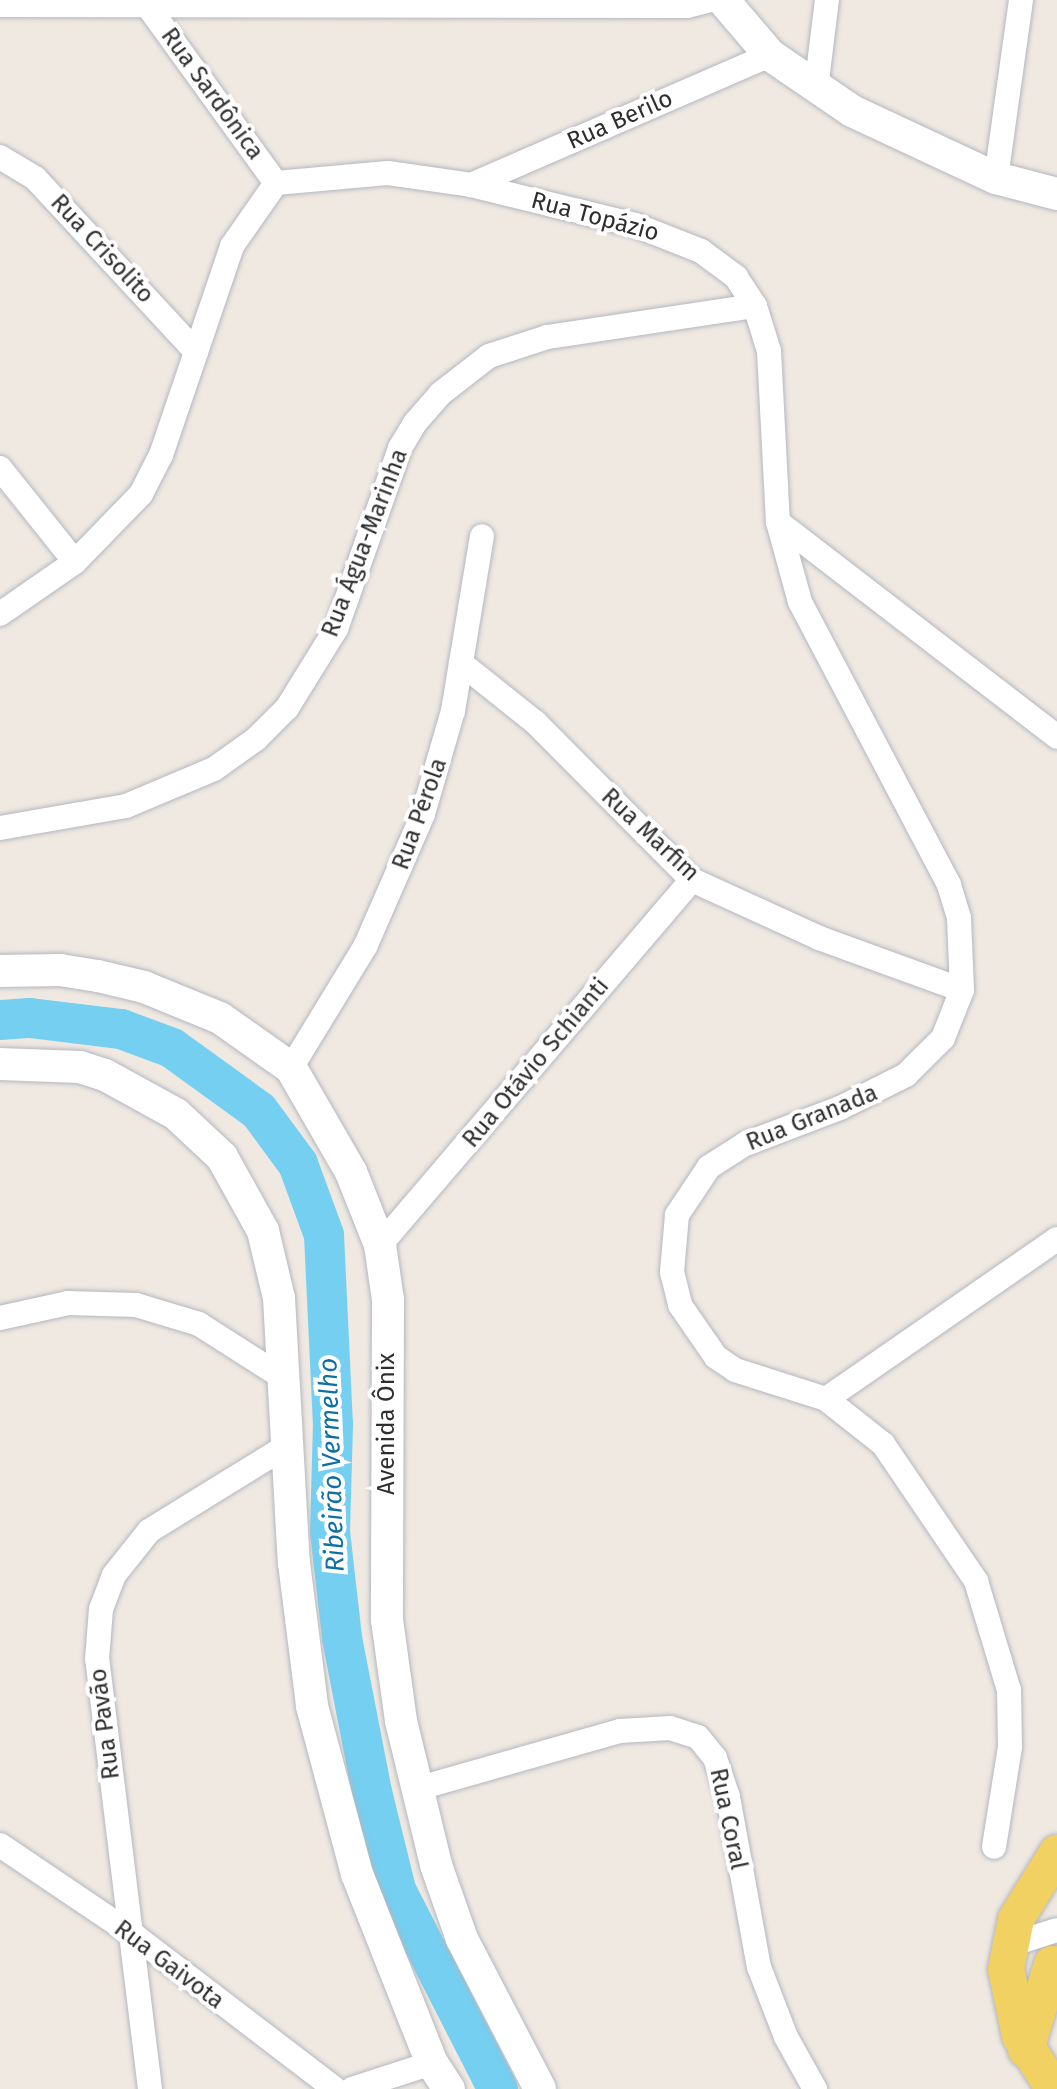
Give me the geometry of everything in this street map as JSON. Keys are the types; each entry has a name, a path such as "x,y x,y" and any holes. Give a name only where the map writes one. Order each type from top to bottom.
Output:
{"main road":[{"path":"723,0 770,55 816,89 996,178 1057,194"},
{"name":"Avenida Ônix","path":"0,971 60,970 144,987 220,1018 291,1068 339,1146 380,1245 388,1300 387,1620 416,1789 462,1939 540,2089"},
{"path":"0,1064 49,1063 105,1075 176,1114 222,1157 249,1201 273,1265 285,1447 312,1706 357,1874 441,2076"},
{"path":"1054,2089 1026,2050 1008,1993 1007,1946 1027,1897 1057,1853"},
{"path":"1026,2050 1055,1950"}],"street":[{"path":"0,5 687,6 711,0"},
{"path":"816,89 827,0"},
{"path":"996,178 1021,0"},
{"name":"Rua Sardônica","path":"147,5 276,183"},
{"name":"Rua Berilo","path":"471,185 770,55"},
{"name":"Rua Crisolito","path":"0,157 35,178 196,352"},
{"name":"Rua Topázio","path":"276,183 388,173 471,185 681,241 719,261 755,306 773,376 778,522"},
{"path":"0,614 75,562 148,482 232,246 276,183"},
{"name":"Rua Água-Marinha","path":"0,828 126,806 214,769 256,739 287,708 336,629 400,448 415,423 440,394 489,356 547,337 755,306"},
{"path":"0,468 75,562"},
{"path":"778,522 1057,737"},
{"name":"Rua Granada","path":"778,522 811,627 949,885 959,918 962,990 943,1038 906,1075 726,1155 699,1178 677,1215 672,1272 680,1305 697,1334 735,1370 826,1399 864,1426 899,1463 958,1549 990,1616 1009,1690 1010,1747 994,1847"},
{"name":"Rua Pérola","path":"291,1068 345,985 384,908 423,814 461,663 482,536"},
{"name":"Rua Marfim","path":"461,663 535,722 692,880 819,938 962,990"},
{"name":"Rua Otávio Schianti","path":"380,1245 692,880"},
{"path":"826,1399 1057,1239"},
{"path":"0,1318 68,1303 136,1305 199,1324 282,1377"},
{"name":"Rua Pavão","path":"150,2089 135,1936 97,1659 106,1591 149,1531 285,1447"},
{"name":"Rua Coral","path":"416,1789 620,1731 670,1728 698,1737 715,1758 728,1797 759,1967 786,2037 815,2089"},
{"name":"Rua Gaivota","path":"0,1845 135,1936 335,2089"},
{"path":"1007,1946 1055,1950"},
{"path":"1008,1993 1055,1950"},
{"path":"352,2089 441,2076"}],"waterway":[{"name":"Ribeirão Vermelho","path":"0,1020 30,1018 121,1029 172,1048 259,1111 298,1164 324,1235 333,1424 330,1532 342,1638 372,1792 396,1890 498,2089"}]}
